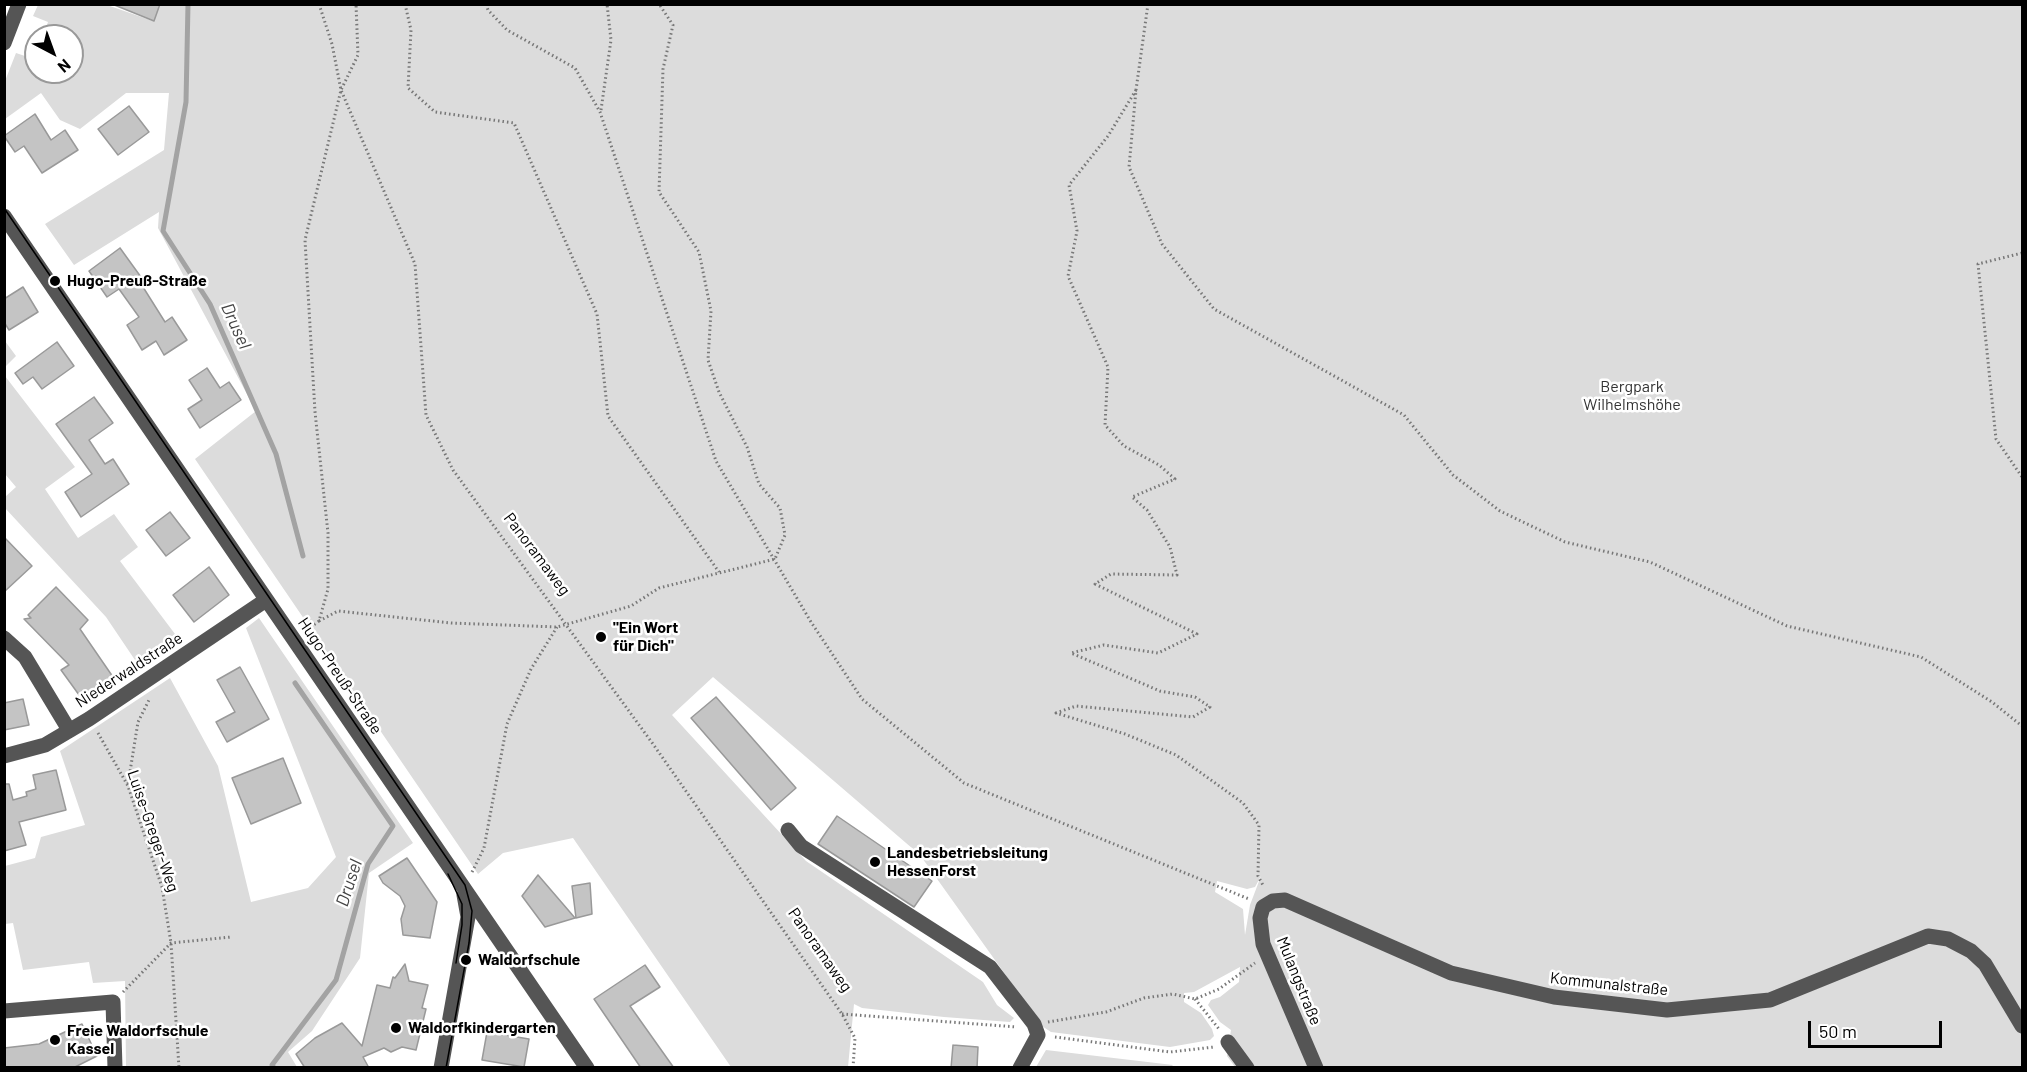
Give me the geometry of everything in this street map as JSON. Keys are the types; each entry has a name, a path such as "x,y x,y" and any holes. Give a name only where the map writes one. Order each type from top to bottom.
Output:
{"street":[{"path":"4,43 20,4"},
{"name":"Hugo-Preuß-Straße","path":"4,216 586,1068"},
{"name":"Niederwaldstraße","path":"4,756 45,744 89,719 266,600"},
{"path":"4,638 25,657 69,730"},
{"path":"788,830 801,846 990,967 1036,1030 1020,1068"},
{"path":"441,1068 468,917 463,889"},
{"name":"Kommunalstraße","path":"1268,904 1286,900 1451,973 1554,997 1667,1010 1770,1000 1928,936 1948,939 1971,951 1985,964 2022,1026"},
{"name":"Mulangstraße","path":"1268,904 1260,932 1267,956 1316,1068"},
{"path":"4,1011 113,1002 115,1068"},
{"path":"1228,1042 1247,1068"}],"path":[{"name":"Panoramaweg","path":"319,4 333,44 341,90 415,264 426,415 453,470 567,624 842,1014 855,1038 853,1068"},
{"path":"319,621 328,589 328,533 315,412 305,240 341,90 358,55 356,4"},
{"path":"405,4 411,30 408,88 435,112 514,123 597,314 609,416 719,572"},
{"path":"486,4 488,10 507,30 575,68 600,112 716,461 811,622 862,699 964,783 1268,904"},
{"path":"600,112 611,40 607,4"},
{"path":"659,4 673,25 663,69 659,192 699,252 711,311 708,360 719,392 747,447 759,484 780,507 785,535 775,559"},
{"path":"1148,4 1136,90 1129,166 1162,244 1215,309 1404,415 1453,475 1500,511 1565,542 1650,562 1787,626 1921,657 1992,702 2022,726"},
{"path":"1136,90 1108,136 1069,185 1077,231 1068,276 1108,367 1105,425 1124,446 1159,465 1175,478 1132,497 1147,510 1170,547 1178,575 1111,574 1095,584 1197,634 1158,653 1104,645 1071,653 1160,691 1194,697 1210,707 1193,717 1076,706 1056,713 1125,734 1176,755 1243,803 1259,825 1258,876 1268,904"},
{"path":"2022,253 1978,264 1996,439 2022,477"},
{"path":"294,639 338,611 451,623 557,627 631,606 659,588 775,559"},
{"path":"463,889 484,848 507,724 531,669 557,627"},
{"path":"128,786 138,722 164,670"},
{"name":"Luise-Greger-Weg","path":"89,719 128,786 162,886 171,943 179,1068"},
{"path":"113,1002 171,943 231,937"},
{"path":"842,1014 1036,1030 1106,1012 1144,998 1173,994 1195,999 1220,989 1267,956"},
{"path":"1055,1036 1170,1052 1212,1048 1228,1042 1195,999"}],"green space":[{"name":"Bergpark Wilhelmshöhe","path":"160,4 2022,5 2022,1067 1235,1067 1227,1056 1231,1030 1220,1022 1208,1005 1211,1000 1220,997 1239,982 1240,967 1194,992 1184,993 1184,1002 1201,1013 1212,1029 1214,1036 1210,1040 1170,1047 1051,1032 1042,1026 920,855 713,677 672,715 806,861 983,982 997,1005 1014,1018 1010,1022 944,1017 862,1008 854,1004 848,1067 731,1067 573,838 503,853 478,874 195,459 256,411 158,228 159,212 74,265 45,224 164,150 169,93 126,93 80,129 60,120 41,93 5,119 5,81 16,53 24,56 24,84 84,84 84,24 47,24 48,22 33,16 38,5 107,5 153,21","holes":["1261,876 1250,905 1245,935 1243,909 1215,892 1217,881 1247,889 1255,887"]},
{"path":"5,341 16,356 4,367"},
{"path":"5,376 75,467 45,489 78,538 114,514 138,547 120,561 175,634 137,663 106,617 5,508 5,497 16,487 5,474"},
{"path":"259,618 413,843 369,873 360,958 312,1031 288,1052 297,1067 126,1067 125,981 93,983 89,962 23,970 13,923 5,924 5,866 35,858 41,837 85,825 60,751 170,678 218,766 251,902 308,888 336,857 246,628"},
{"path":"1046,1050 1173,1065 1170,1068 1036,1067"}],"building":[{"path":"112,4 160,4 154,21"},
{"path":"129,106 149,132 118,155 98,129"},
{"path":"35,114 51,140 65,130 78,150 42,173 24,146 15,152 4,136"},
{"path":"120,248 146,284 143,287 165,322 172,317 187,340 164,355 156,341 142,350 127,325 139,317 119,289 107,297 89,271"},
{"path":"23,287 38,312 9,330 4,322 4,299"},
{"path":"57,342 74,366 42,389 33,377 23,384 15,373"},
{"path":"207,368 220,388 229,382 241,400 200,428 188,409 202,400 189,380"},
{"path":"94,397 113,423 89,440 105,464 113,459 129,484 81,517 65,492 92,474 56,424"},
{"path":"170,512 190,538 166,556 146,530"},
{"path":"4,537 32,566 4,592"},
{"path":"209,567 229,595 194,622 173,595"},
{"path":"56,587 88,620 80,629 113,677 82,699 61,670 69,665 24,619 31,618 28,615"},
{"path":"240,667 269,719 227,742 216,722 235,712 217,680"},
{"path":"716,697 796,788 771,810 691,718"},
{"path":"23,699 29,725 4,730 4,703"},
{"path":"283,758 301,803 251,824 232,778"},
{"path":"56,770 66,810 19,822 26,845 4,851 4,784 9,784 13,800 27,796 26,792 36,789 33,775"},
{"path":"837,816 932,881 914,907 818,844"},
{"path":"407,858 437,902 430,938 403,935 401,919 405,906 400,896 383,883 379,876"},
{"path":"538,875 575,918 545,927 522,896"},
{"path":"590,883 592,914 576,918 572,886"},
{"path":"405,964 409,981 428,985 422,1008 426,1009 416,1050 402,1047 391,1052 384,1048 363,1057 369,1068 305,1068 296,1054 315,1038 342,1023 362,1046 377,985 390,988 393,977 395,978"},
{"path":"645,965 660,987 630,1006 674,1068 641,1068 594,999"},
{"path":"82,1024 97,1056 73,1068 4,1068 4,1048 39,1044"},
{"path":"487,1032 529,1039 524,1067 482,1060"},
{"path":"953,1045 978,1047 977,1068 951,1068"}],"waterway":[{"name":"Drusel","path":"188,4 186,102 163,231 210,304 276,454 303,556"},
{"name":"Drusel","path":"274,1068 272,1065 336,980 368,864 393,826 295,683"}],"tram line":[{"path":"4,208 465,885 472,911 469,943 446,1068"},
{"path":"448,874 462,904 462,925 456,963"}],"place":[{"name":"Hugo-Preuß-Straße","path":"55,281"},
{"name":"\"Ein Wort für Dich\"","path":"601,637"},
{"name":"Landesbetriebsleitung HessenForst","path":"875,862"},
{"name":"Waldorfschule","path":"466,960"},
{"name":"Waldorfkindergarten","path":"396,1028"},
{"name":"Freie Waldorfschule Kassel","path":"55,1040"}]}
